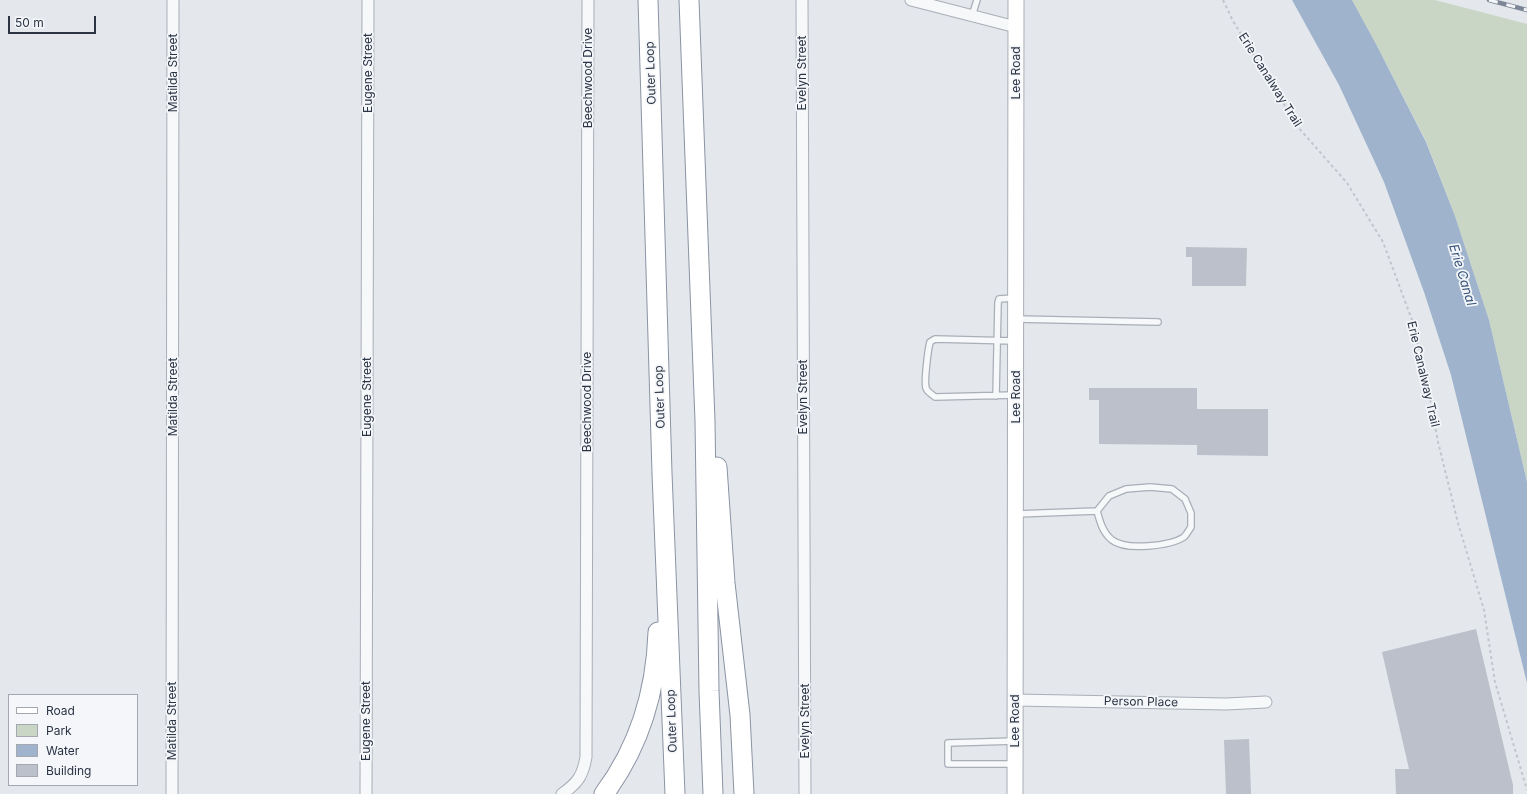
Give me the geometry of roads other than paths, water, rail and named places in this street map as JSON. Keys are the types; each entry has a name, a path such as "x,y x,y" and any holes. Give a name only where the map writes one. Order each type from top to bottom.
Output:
{"highway":[{"name":"Outer Loop","path":"648,0 662,473 675,794"},
{"path":"689,0 705,421 709,690 713,794"},
{"path":"705,421 718,470 725,583 740,714 744,794"},
{"path":"604,794 620,770 636,739 649,700 653,678 658,638 662,473"}],"street":[{"name":"Matilda Street","path":"172,794 173,0"},
{"name":"Eugene Street","path":"366,794 368,0"},
{"name":"Beechwood Drive","path":"562,794 576,783 584,771 586,757 588,0"},
{"name":"Evelyn Street","path":"802,0 805,794"},
{"path":"911,0 1016,27"},
{"name":"Lee Road","path":"1015,794 1016,0"},
{"name":"Person Place","path":"1015,700 1226,704 1266,702"}],"lane":[{"path":"972,16 977,0"},
{"path":"996,396 998,303 1000,299 1016,298"},
{"path":"1016,319 1158,322"},
{"path":"1016,341 935,339 930,342 928,350 926,387 930,393 935,396 1016,395"},
{"path":"1016,514 1097,511 1109,496 1126,489 1150,487 1172,489 1185,499 1191,513 1191,527 1184,536 1170,543 1145,547 1127,546 1112,541 1101,527 1097,511"},
{"path":"1015,741 948,743 948,764 1015,764"}],"water":[{"name":"Erie Canal","path":"1292,0 1352,0 1426,142 1455,216 1489,320 1527,482 1527,683 1451,375 1424,292 1384,182 1339,85"}],"railway":[{"path":"1489,0 1527,10"}]}
